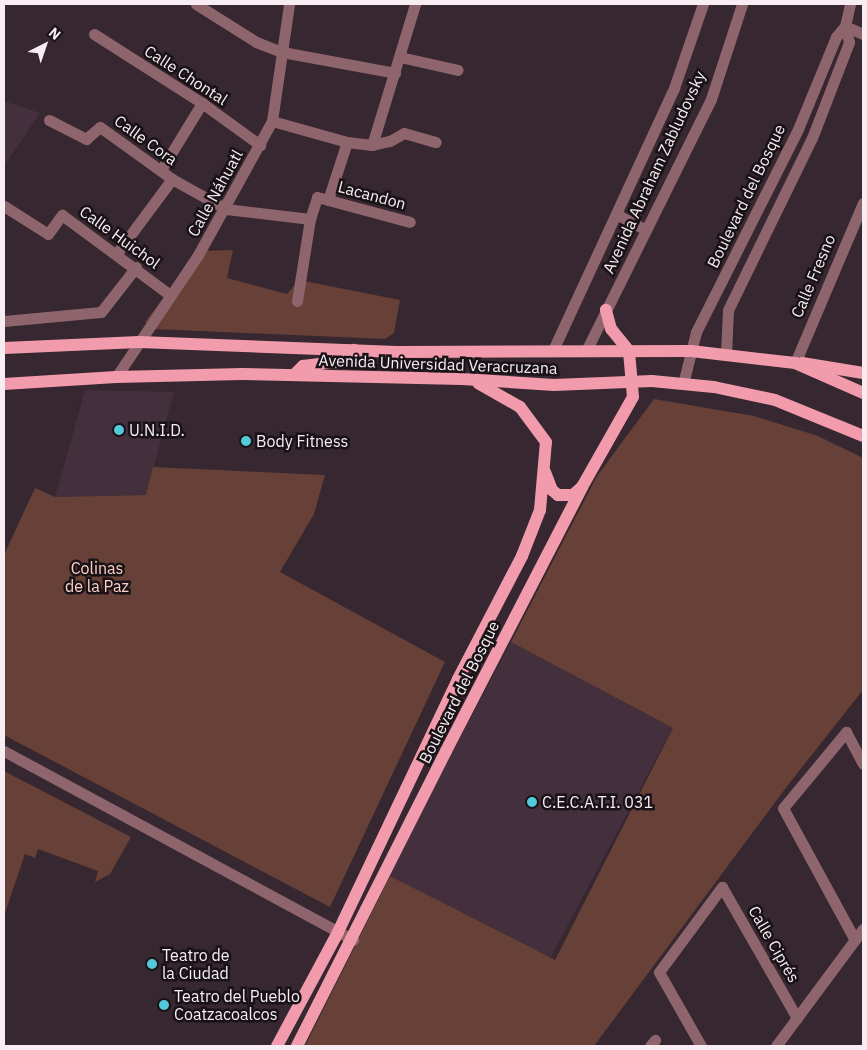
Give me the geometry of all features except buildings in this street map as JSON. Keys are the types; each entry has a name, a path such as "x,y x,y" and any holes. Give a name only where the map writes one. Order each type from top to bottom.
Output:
{"main road":[{"path":"606,310 611,329 628,350"},
{"name":"Avenida Universidad Veracruzana","path":"4,348 138,342 354,350 690,351 795,363 863,393"},
{"path":"294,376 303,366 344,361 354,350"},
{"name":"Boulevard del Bosque","path":"297,1046 353,940 446,751 582,487 633,397 633,382 628,350"},
{"path":"795,363 837,366 863,373"},
{"name":"Avenida Universidad Veracruzana","path":"4,384 116,377 294,376 472,380 554,385 633,382 683,384 774,400 863,436"},
{"name":"Boulevard del Bosque","path":"277,1046 338,932 464,667 522,556 540,510 545,472 546,442 535,423 506,396 472,380"},
{"path":"545,472 552,490 558,495 572,495 582,487"}],"street":[{"path":"196,4 256,42 282,52 395,73"},
{"name":"Calle Náhuatl","path":"116,377 226,209 272,122 290,4"},
{"path":"372,145 415,4"},
{"name":"Avenida Abraham Zabludovsky","path":"553,350 674,88 703,4"},
{"name":"Avenida Abraham Zabludovsky","path":"586,351 711,99 742,4"},
{"name":"Boulevard del Bosque","path":"683,384 690,351 710,303 798,129 836,37 845,26 850,4"},
{"path":"845,26 863,34"},
{"name":"Boulevard del Bosque","path":"726,354 728,310 812,138 849,42 845,26"},
{"name":"Calle Chontal","path":"94,34 202,103 260,145"},
{"path":"400,57 458,70"},
{"path":"161,170 202,103"},
{"name":"Calle Cora","path":"49,120 86,139 100,127 172,179 226,209"},
{"path":"272,122 347,142 372,145 390,141 404,133 436,142"},
{"path":"328,200 347,142"},
{"path":"117,253 172,179"},
{"name":"Lacandon","path":"310,219 317,198 410,222"},
{"name":"Calle Fresno","path":"795,363 863,203"},
{"name":"Calle Huichol","path":"4,206 48,234 62,215 136,267 170,295"},
{"path":"226,209 310,219 297,301"},
{"path":"616,214 646,230"},
{"path":"4,321 101,312 136,267"},
{"path":"710,303 728,310"},
{"path":"855,940 784,808 846,732 863,764"},
{"path":"4,751 353,940"},
{"name":"Calle Ciprés","path":"701,1046 659,972 722,887 797,1018"},
{"path":"776,1046 863,929"}],"shaded area":[{"path":"4,101 40,113 4,166"},
{"name":"U.N.I.D.","path":"85,390 174,392 146,495 55,497"},
{"name":"C.E.C.A.T.I. 031","path":"511,642 673,728 549,960 388,874"}],"green space":[{"path":"233,250 227,278 287,294 299,280 400,300 394,333 385,339 154,329 145,322 199,251"},
{"path":"654,399 754,416 818,436 863,458 863,690 788,785 594,1046 305,1046 390,876 555,960 673,728 511,642 597,476"},
{"name":"Colinas de la Paz","path":"153,467 325,475 314,514 280,572 445,662 330,907 4,735 4,555 35,488 55,497 146,495"},
{"path":"4,771 131,837 110,874 95,882 98,871 38,849 35,858 25,854 4,916"}],"place":[{"name":"U.N.I.D.","path":"119,430"},
{"name":"Body Fitness","path":"246,441"},
{"name":"C.E.C.A.T.I. 031","path":"532,802"},
{"name":"Teatro de la Ciudad","path":"152,964"},
{"name":"Teatro del Pueblo Coatzacoalcos","path":"164,1005"}]}
